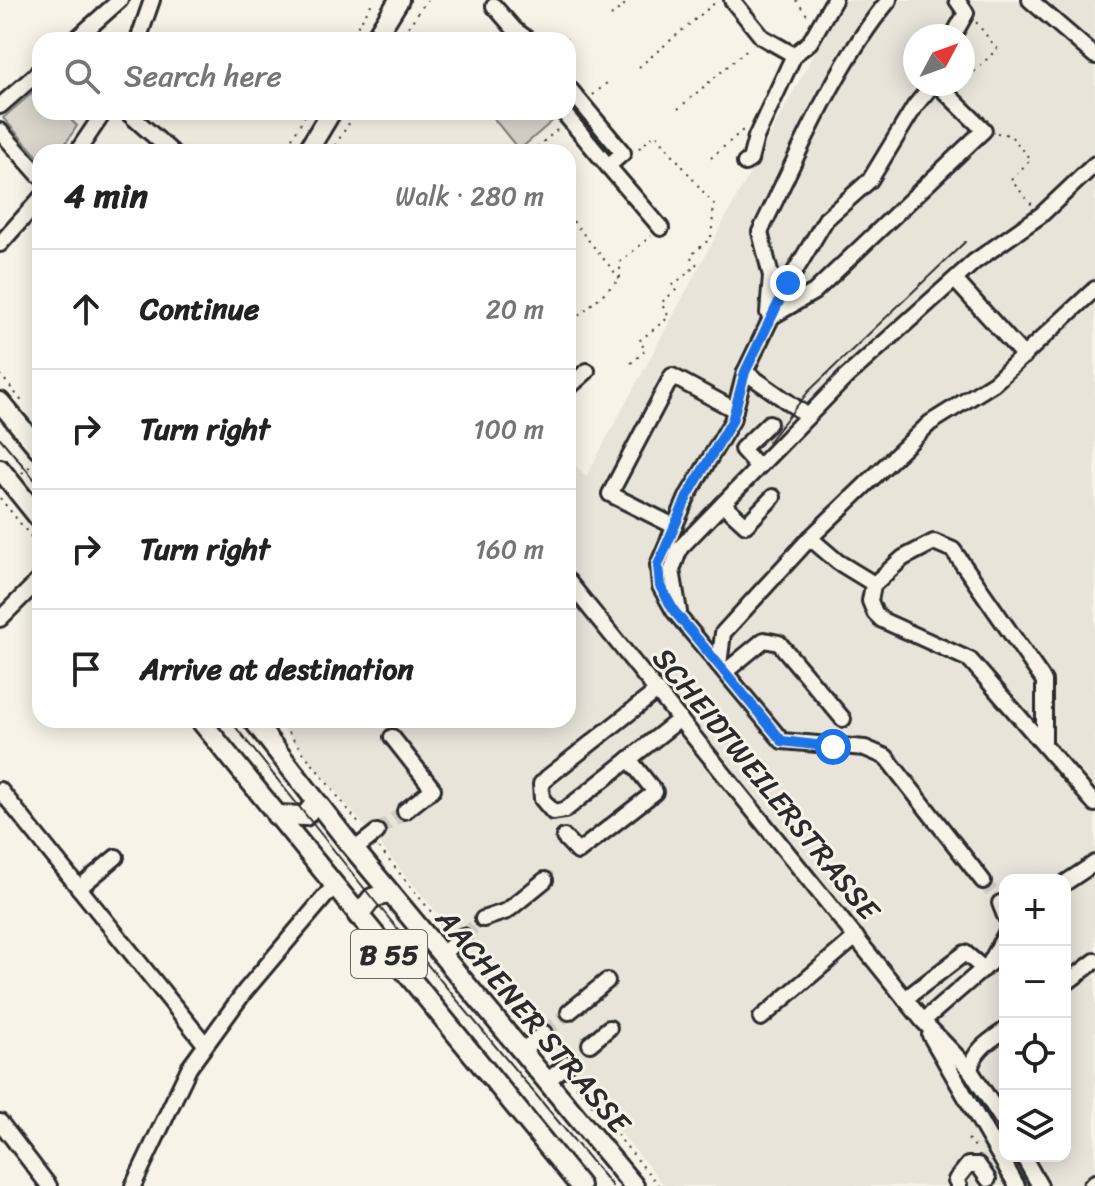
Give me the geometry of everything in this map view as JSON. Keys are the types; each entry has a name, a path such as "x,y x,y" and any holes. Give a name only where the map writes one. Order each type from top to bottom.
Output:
{"main road":[{"path":"379,32 399,0"},
{"path":"312,144 326,120"},
{"path":"0,402 32,440"},
{"path":"0,469 32,509"},
{"name":"B 55","path":"206,728 333,887 580,1186"},
{"name":"AACHENER STRASSE","path":"259,728 390,893 454,944 522,1051 634,1186"},
{"path":"276,815 305,816 316,802"},
{"path":"358,916 372,898 390,893"}],"street":[{"path":"84,32 120,0"},
{"path":"141,32 152,0"},
{"path":"732,0 762,37 794,55"},
{"path":"745,163 750,160 751,133 794,55 810,42 834,0"},
{"path":"769,322 771,276 760,232 835,87 872,21 889,0"},
{"path":"1030,0 1095,56"},
{"path":"496,4 512,32"},
{"path":"0,106 32,78"},
{"path":"924,96 870,180 826,219 769,322 745,372 735,410 674,526 658,565 660,586 680,618 782,741 865,748 886,757 983,881"},
{"path":"769,322 814,292 984,130 948,96"},
{"path":"576,97 623,153 608,166"},
{"path":"82,144 99,120"},
{"path":"136,120 163,144"},
{"path":"569,120 661,228"},
{"path":"0,131 32,167"},
{"path":"680,618 672,570 680,548 808,416 995,244 1041,215 1095,164"},
{"path":"0,244 32,208"},
{"path":"955,280 1024,356"},
{"path":"722,669 723,633 810,538 930,423 994,383 1095,289"},
{"path":"576,381 587,371"},
{"path":"745,372 808,416"},
{"path":"674,526 610,494 672,376 735,410"},
{"path":"758,467 742,449 769,423"},
{"path":"723,504 746,525 773,497"},
{"path":"810,538 838,562 874,584"},
{"path":"1044,741 1044,681 953,550 943,543 925,544 874,584 870,601 882,620 970,660 1044,741 1095,804"},
{"path":"0,619 32,587"},
{"name":"SCHEIDTWEILERSTRASSE","path":"576,591 923,1021 970,1070 999,1115"},
{"path":"722,669 764,640 779,643 843,719"},
{"path":"657,691 548,777 541,784 542,799 553,812 565,810 680,719"},
{"path":"392,737 433,789 405,811"},
{"path":"564,837 578,852 655,792 629,759"},
{"path":"0,790 205,1044"},
{"path":"354,850 374,835"},
{"path":"79,888 116,857"},
{"path":"1071,879 1095,863"},
{"path":"483,919 507,911 545,880"},
{"path":"133,1186 171,1102 205,1044 333,887"},
{"path":"761,1018 856,937"},
{"path":"923,1021 984,969 1000,946"},
{"path":"905,999 965,953 984,969"},
{"path":"1071,979 1095,961"},
{"path":"569,1012 607,981"},
{"name":"SCHEIDTWEILERSTRASSE","path":"923,1021 1017,1186"},
{"path":"590,1044 609,1028"},
{"path":"970,1070 972,1058 999,1034"},
{"path":"522,1051 541,1036"},
{"path":"547,1081 565,1066"},
{"path":"0,1122 49,1186"},
{"path":"1026,1162 1040,1186"},
{"path":"959,1186 956,1180 961,1169 968,1165 978,1165 988,1182 1007,1169"}],"path":[{"path":"354,32 374,0"},
{"path":"405,32 427,0"},
{"path":"611,16 630,0"},
{"path":"639,67 718,0"},
{"path":"796,0 807,16"},
{"path":"962,6 997,49 975,71"},
{"path":"678,109 762,37"},
{"path":"582,104 608,82"},
{"path":"289,144 302,120"},
{"path":"336,144 351,120"},
{"path":"539,144 562,120"},
{"path":"984,130 1010,135 1031,159 1011,180 1041,215"},
{"path":"711,158 751,133"},
{"path":"623,153 629,156 656,134 714,205 711,238 690,256 697,265 672,286 676,290 661,303 669,317 639,341 646,350 631,363"},
{"path":"576,225 620,279"},
{"path":"576,318 620,279 620,262 661,228"},
{"path":"0,374 24,404"},
{"path":"0,498 32,538"},
{"path":"285,728 374,835 454,944 541,1036 659,1186"}],"shaded area":[{"path":"843,0 1095,0 1095,1186 665,1186 283,728 576,728 576,466 586,477"},
{"path":"32,93 32,120 71,120 77,126 65,144 32,144 32,150 3,118"},
{"path":"495,120 554,120 526,144 514,144"}],"tunnel":[{"path":"377,832 405,811"},
{"path":"983,881 999,902"},
{"path":"463,936 483,919"},
{"path":"544,1033 569,1012"},
{"path":"569,1063 590,1044"}],"tram line":[{"path":"768,442 808,392 965,242"},
{"path":"0,438 32,476"},
{"path":"236,728 372,898 612,1186"}],"route":[{"path":"788,283 745,372 732,421 688,495 658,565 660,586 674,611 782,741 833,747"}]}
